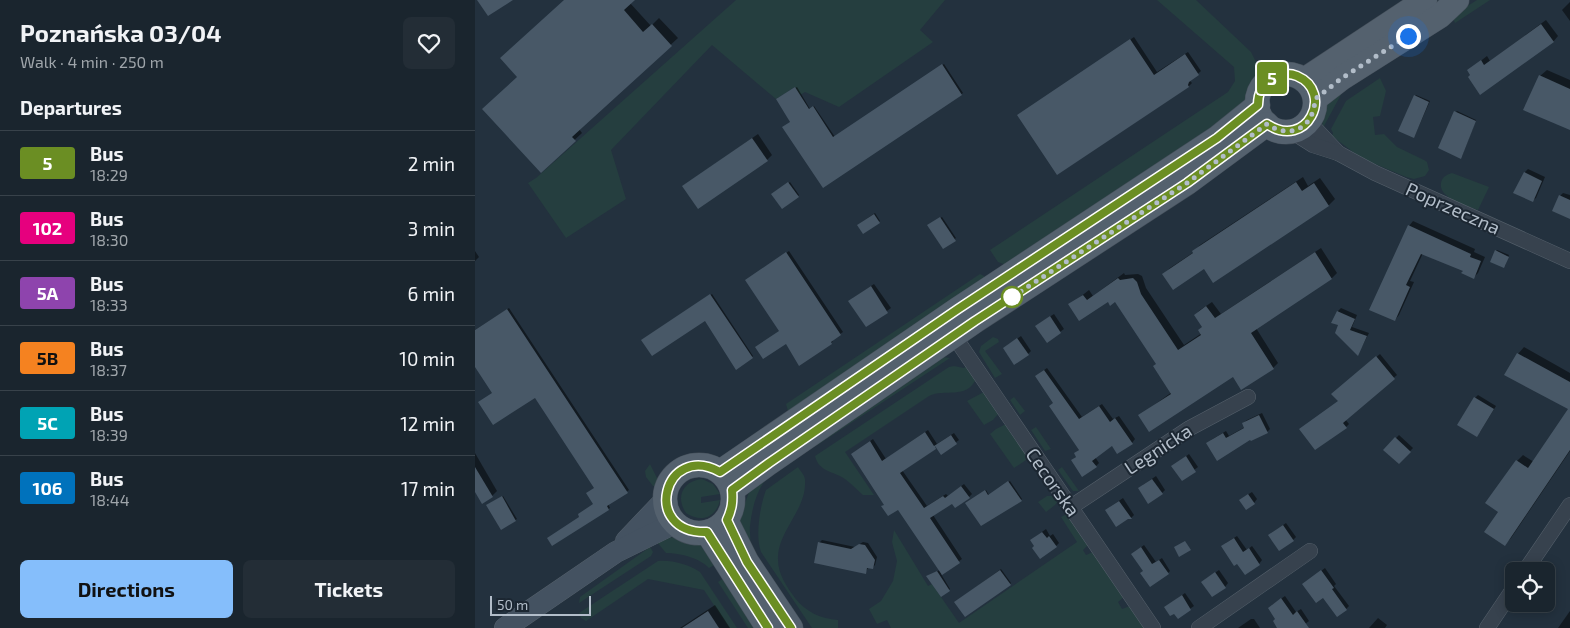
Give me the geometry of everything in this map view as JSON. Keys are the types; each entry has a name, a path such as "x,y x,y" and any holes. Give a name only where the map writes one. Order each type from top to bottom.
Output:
{"main road":[{"path":"1309,89 1425,0"},
{"path":"1309,89 1342,78 1441,16 1457,0"},
{"path":"1284,74 1294,75 1309,89 1313,114 1300,126 1282,131 1274,129 1262,114 1258,96 1261,88 1274,77 1284,74"},
{"path":"726,481 769,463 954,336 1187,183 1262,114"},
{"path":"726,481 958,309 1217,138 1262,114"},
{"path":"700,465 711,467 726,481 733,500 727,520 718,528 707,532 695,533 675,523 667,508 666,499 669,485 680,472 689,467 700,465"},
{"path":"616,552 666,499"},
{"path":"727,520 747,562 791,628"},
{"path":"505,628 616,552 675,523"},
{"path":"707,532 768,628"}],"street":[{"name":"Poprzeczna","path":"1300,126 1313,145 1338,153 1375,173 1570,261"},
{"name":"Cecorska","path":"954,336 1153,628"},
{"name":"Legnicka","path":"1071,507 1190,428 1248,397"},
{"path":"1531,562 1570,505"},
{"path":"1199,628 1310,551"},
{"path":"1487,628 1505,601"}],"green space":[{"path":"736,0 945,0 920,30 933,42 839,107 805,92 800,95 795,87 776,99 712,45 611,150 626,199 566,238 528,183 536,178"},
{"path":"1157,0 1196,0 1251,52 1256,62 1257,73 1245,105 1236,114 1006,265 998,262 990,250 1228,92 1235,81 1234,67"},
{"path":"1477,0 1490,0 1455,23 1452,16"},
{"path":"1380,78 1386,91 1380,116 1373,117 1375,135 1384,134 1397,147 1427,162 1429,170 1425,176 1414,179 1406,177 1361,158 1332,136 1331,129 1346,101"},
{"path":"1343,91 1323,127 1321,117 1323,108"},
{"path":"1452,173 1489,187 1478,210 1454,201 1444,193 1441,183 1445,176"},
{"path":"980,274 986,280 788,411 786,404"},
{"path":"993,337 998,339 999,342 985,351 1002,374 995,378 979,352 981,346"},
{"path":"943,357 950,358 816,446 820,439"},
{"path":"967,366 976,379 972,385 961,391 929,396 845,452 874,495 863,495 845,479 827,471 817,461 815,456 949,367 964,368"},
{"path":"982,393 986,393 999,413 993,420 984,425 967,401"},
{"path":"1014,397 1025,411 1020,415 1010,400"},
{"path":"1007,425 1027,456 1026,460 1014,468 990,434"},
{"path":"1036,427 1051,449 1045,451 1031,430"},
{"path":"650,464 657,478 657,487 653,486 646,477 645,471"},
{"path":"798,467 805,478 804,491 779,549 778,560 781,575 799,603 814,614 838,620 838,628 812,628 761,552 759,545 759,521 766,490"},
{"path":"1062,467 1079,491 1073,491 1058,470"},
{"path":"769,475 758,492 752,512 749,545 739,523 740,516 750,490"},
{"path":"702,479 713,484 720,494 701,497 701,503 720,500 711,515 697,518 686,513 681,496 686,486 695,480"},
{"path":"1047,496 1055,496 1058,501 1046,512 1038,502"},
{"path":"1067,514 1088,545 1083,550 1086,555 1093,552 1124,597 1118,602 1122,609 1130,606 1146,628 891,628 887,620 877,624 869,609 881,601 893,581 897,561 892,542 894,530 928,586 932,584 959,623 1077,542 1061,517"},
{"path":"670,537 700,545 716,564 709,568 700,561 689,557 666,553 657,542"},
{"path":"650,547 653,552 651,556 579,603 580,597"},
{"path":"658,561 680,563 700,572 737,628 729,628 704,590 648,579 586,621 581,618 579,613"},
{"path":"724,578 756,628 748,628 718,582"}],"building":[{"path":"477,0 513,0 488,16"},
{"path":"564,0 635,0 624,10 643,32 652,24 672,46 572,137 576,141 541,173 482,109 517,77 500,58"},
{"path":"1541,24 1554,42 1480,95 1468,77 1470,75 1467,70 1481,60 1484,65"},
{"path":"1130,39 1154,75 1185,54 1199,75 1189,82 1189,87 1057,175 1017,115"},
{"path":"942,64 962,95 823,188 782,127 790,122 776,99 795,87 809,109 813,106 833,137"},
{"path":"1539,75 1570,89 1570,130 1523,110"},
{"path":"1414,95 1429,102 1414,138 1398,131"},
{"path":"1454,111 1476,121 1461,159 1438,148"},
{"path":"752,138 768,161 698,209 682,186"},
{"path":"1524,172 1542,181 1533,202 1513,193"},
{"path":"788,182 799,197 782,209 771,194"},
{"path":"1296,182 1302,191 1314,183 1329,206 1213,283 1204,269 1173,290 1162,274 1193,253 1192,251"},
{"path":"1559,195 1570,200 1570,219 1552,211"},
{"path":"874,214 880,223 863,234 857,225"},
{"path":"940,217 956,241 943,249 927,225"},
{"path":"1408,225 1471,254 1470,257 1481,261 1474,279 1461,273 1463,271 1421,254 1406,285 1410,287 1395,321 1369,310"},
{"path":"1495,250 1509,257 1504,268 1490,262"},
{"path":"786,252 841,335 831,342 832,344 799,366 786,344 763,359 755,347 779,331 745,280"},
{"path":"1315,252 1332,279 1251,333 1274,369 1241,390 1233,377 1149,432 1138,415 1171,394 1153,366 1156,364 1115,302 1110,306 1108,302 1079,321 1068,304 1083,295 1087,300 1118,278 1120,280 1133,278 1137,282 1141,294 1178,350 1201,335 1198,330 1202,327 1194,315 1206,306 1215,318"},
{"path":"871,286 888,313 866,327 848,301"},
{"path":"710,294 753,358 736,370 705,321 652,356 641,340"},
{"path":"507,309 628,493 607,506 609,510 552,546 547,538 579,517 578,514 593,504 586,493 594,488 535,398 493,425 478,402 492,393 475,367 475,330"},
{"path":"1337,311 1355,319 1350,330 1367,336 1358,356 1335,333 1338,325 1331,323"},
{"path":"1050,316 1061,333 1047,343 1035,326"},
{"path":"1017,338 1029,355 1014,365 1003,348"},
{"path":"1517,353 1570,382 1570,450 1505,546 1484,532 1498,512 1485,503 1516,460 1528,468 1568,409 1504,375"},
{"path":"1376,356 1395,379 1343,423 1347,428 1315,450 1299,429 1338,401 1331,394"},
{"path":"1044,370 1079,419 1099,406 1110,422 1115,418 1133,444 1117,454 1112,446 1092,461 1097,467 1082,477 1071,460 1076,457 1074,453 1079,450 1049,406 1053,403 1035,376"},
{"path":"1474,397 1494,409 1477,437 1457,425"},
{"path":"1259,415 1268,433 1250,440 1217,461 1206,443 1223,433 1226,438 1244,428 1242,423"},
{"path":"925,432 934,446 951,435 957,444 941,455 935,446 936,449 900,473 924,508 943,496 945,498 961,486 970,498 955,508 952,504 930,518 960,563 942,575 898,510 888,516 881,506 884,505 851,454 870,441 882,461"},
{"path":"1395,437 1411,452 1399,464 1383,450"},
{"path":"1186,456 1196,472 1182,481 1171,466"},
{"path":"475,467 493,497 482,504 475,492"},
{"path":"1152,479 1163,494 1148,504 1138,488"},
{"path":"1008,481 1022,501 981,526 965,503 985,490 988,495"},
{"path":"1248,494 1255,504 1246,510 1239,500"},
{"path":"502,496 516,521 501,530 486,505"},
{"path":"1119,501 1132,519 1128,519 1116,527 1105,510"},
{"path":"1283,525 1294,541 1279,551 1268,535"},
{"path":"1042,532 1047,538 1049,536 1057,547 1040,559 1032,548 1034,546 1030,540"},
{"path":"1234,538 1243,552 1249,548 1260,565 1245,575 1237,564 1234,566 1221,546"},
{"path":"1185,541 1191,550 1179,557 1174,547"},
{"path":"818,542 851,549 859,544 865,545 875,560 873,569 867,568 866,574 814,563"},
{"path":"1141,547 1152,564 1159,560 1169,574 1150,587 1140,573 1143,571 1131,554"},
{"path":"1000,570 1011,585 965,617 954,602"},
{"path":"1321,570 1347,610 1337,617 1323,598 1316,603 1302,584"},
{"path":"937,571 950,591 941,597 926,576"},
{"path":"1215,572 1226,588 1212,597 1201,582"},
{"path":"1182,595 1191,610 1178,619 1174,614 1170,616 1164,607"},
{"path":"1281,598 1293,615 1297,611 1309,628 1277,628 1273,621 1275,619 1268,608"},
{"path":"708,611 719,628 682,628"}],"bus line":[{"name":"5","path":"768,628 707,532 695,533 684,529 675,523 670,516 666,499 669,485 673,478 689,467 700,465 711,467 720,472 731,466 757,446 958,309 1217,138 1258,105 1258,96 1261,88 1274,77 1284,74 1294,75 1304,80 1311,88 1315,99 1315,107 1313,114 1301,128 1282,131 1274,129 1267,124 1187,183 975,321 732,490 733,500 727,520 747,562 791,628"}],"route":[{"path":"1012,297 1009,299 1187,183 1267,124 1274,129 1282,131 1301,128 1313,114 1315,99 1342,78 1408,36"}]}
